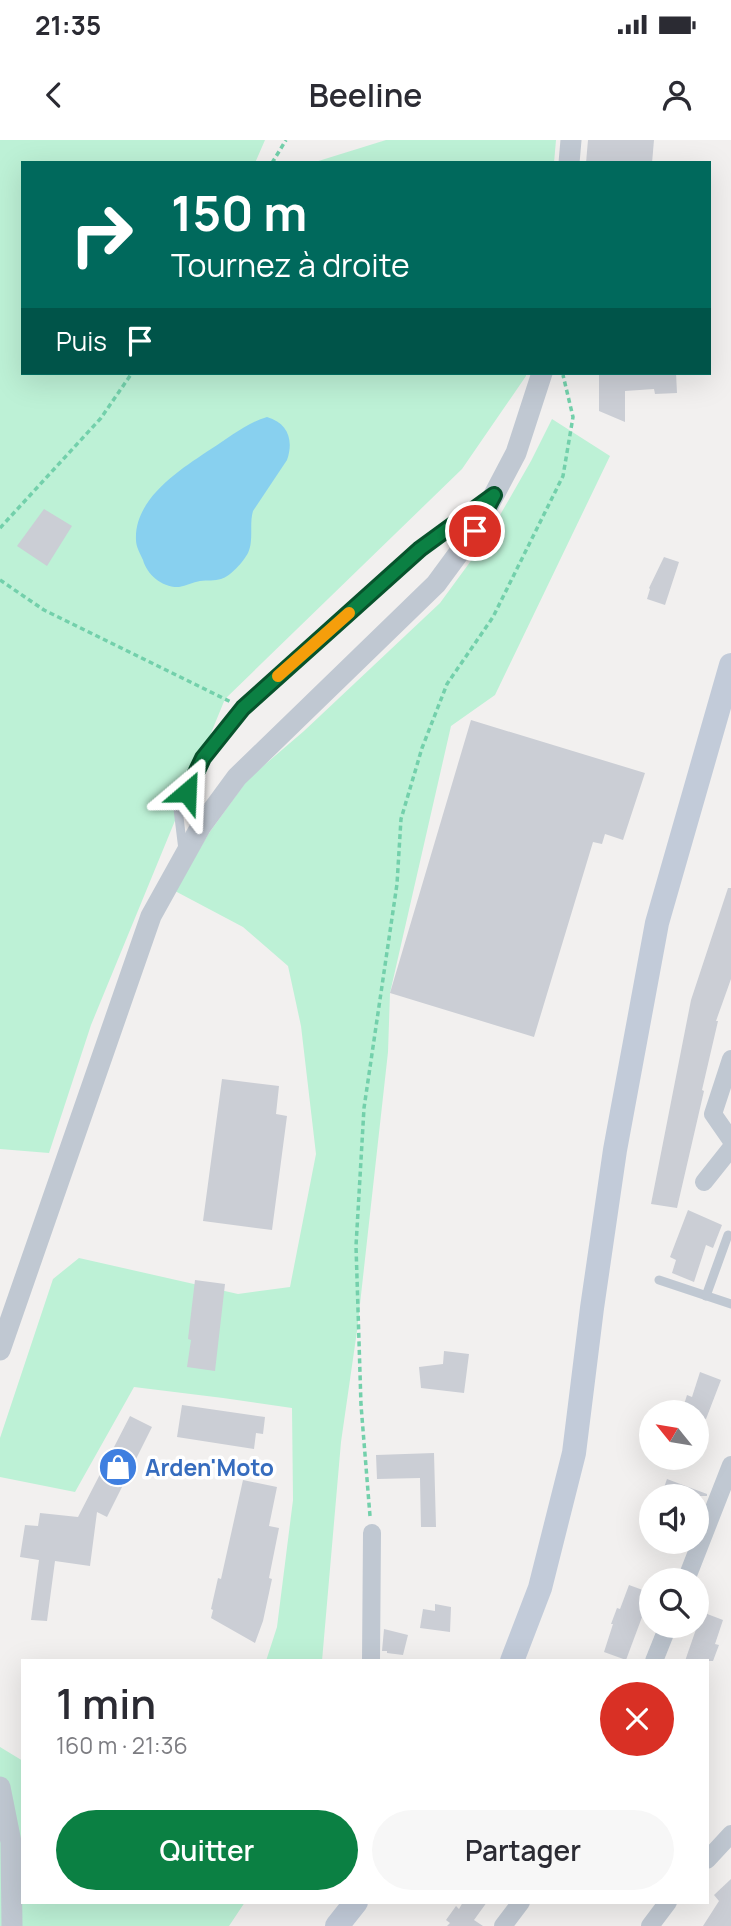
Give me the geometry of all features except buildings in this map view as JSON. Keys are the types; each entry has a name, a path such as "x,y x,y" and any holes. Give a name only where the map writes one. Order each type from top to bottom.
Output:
{"main road":[{"path":"513,1659 540,1588 574,1452 613,1163 657,923 731,665"},
{"path":"337,1926 354,1904"}],"street":[{"path":"569,161 572,140"},
{"path":"0,1350 152,916 183,858 201,827 237,777 436,584 475,531 516,453 541,375"},
{"path":"731,1059 713,1114 731,1140"},
{"path":"704,1182 731,1148"},
{"path":"691,1568 731,1465"},
{"path":"371,1659 372,1532"},
{"path":"655,1659 663,1638"},
{"path":"0,1787 11,1842 12,1926"},
{"path":"709,1858 731,1834"},
{"path":"503,1926 520,1904"},
{"path":"650,1926 666,1904"}],"lane":[{"path":"183,858 178,810 203,758 243,708 420,549 494,495"},
{"path":"706,1296 728,1235"},
{"path":"659,1280 731,1304"}],"path":[{"path":"273,161 286,140"},
{"path":"0,527 101,418 131,375"},
{"path":"372,1532 361,1405 356,1246 364,1108 397,884 401,819 422,748 446,684 493,617 563,476 573,417 563,375"},
{"path":"0,580 44,610 243,708"}],"green space":[{"path":"0,140 265,140 256,161 21,161 21,375 526,376 462,469 225,699 91,1025 49,1153 0,1149"},
{"path":"386,140 556,140 554,161 318,161"},
{"path":"552,419 610,456 495,695 451,726 390,993 388,1052 357,1331 341,1442 322,1659 267,1659 277,1627 293,1500 292,1408 134,1387 75,1492 0,1477 0,1438 53,1279 79,1258 238,1294 290,1287 316,1154 301,1026 288,966 243,927 175,891 209,833 248,779 304,731 440,603 484,543"},
{"path":"0,1747 21,1760 21,1904 244,1904 229,1926 0,1926"}],"water":[{"path":"267,417 280,423 288,433 289,453 253,511 251,543 246,557 233,572 219,580 173,587 156,580 145,566 136,540 137,525 151,498 186,466 245,427"}],"slow traffic":[{"path":"278,676 349,613"}],"place":[{"name":"Arden'Moto","path":"118,1467"}],"route":[{"path":"187,792 203,758 243,708 420,549 494,495 475,531"}]}
